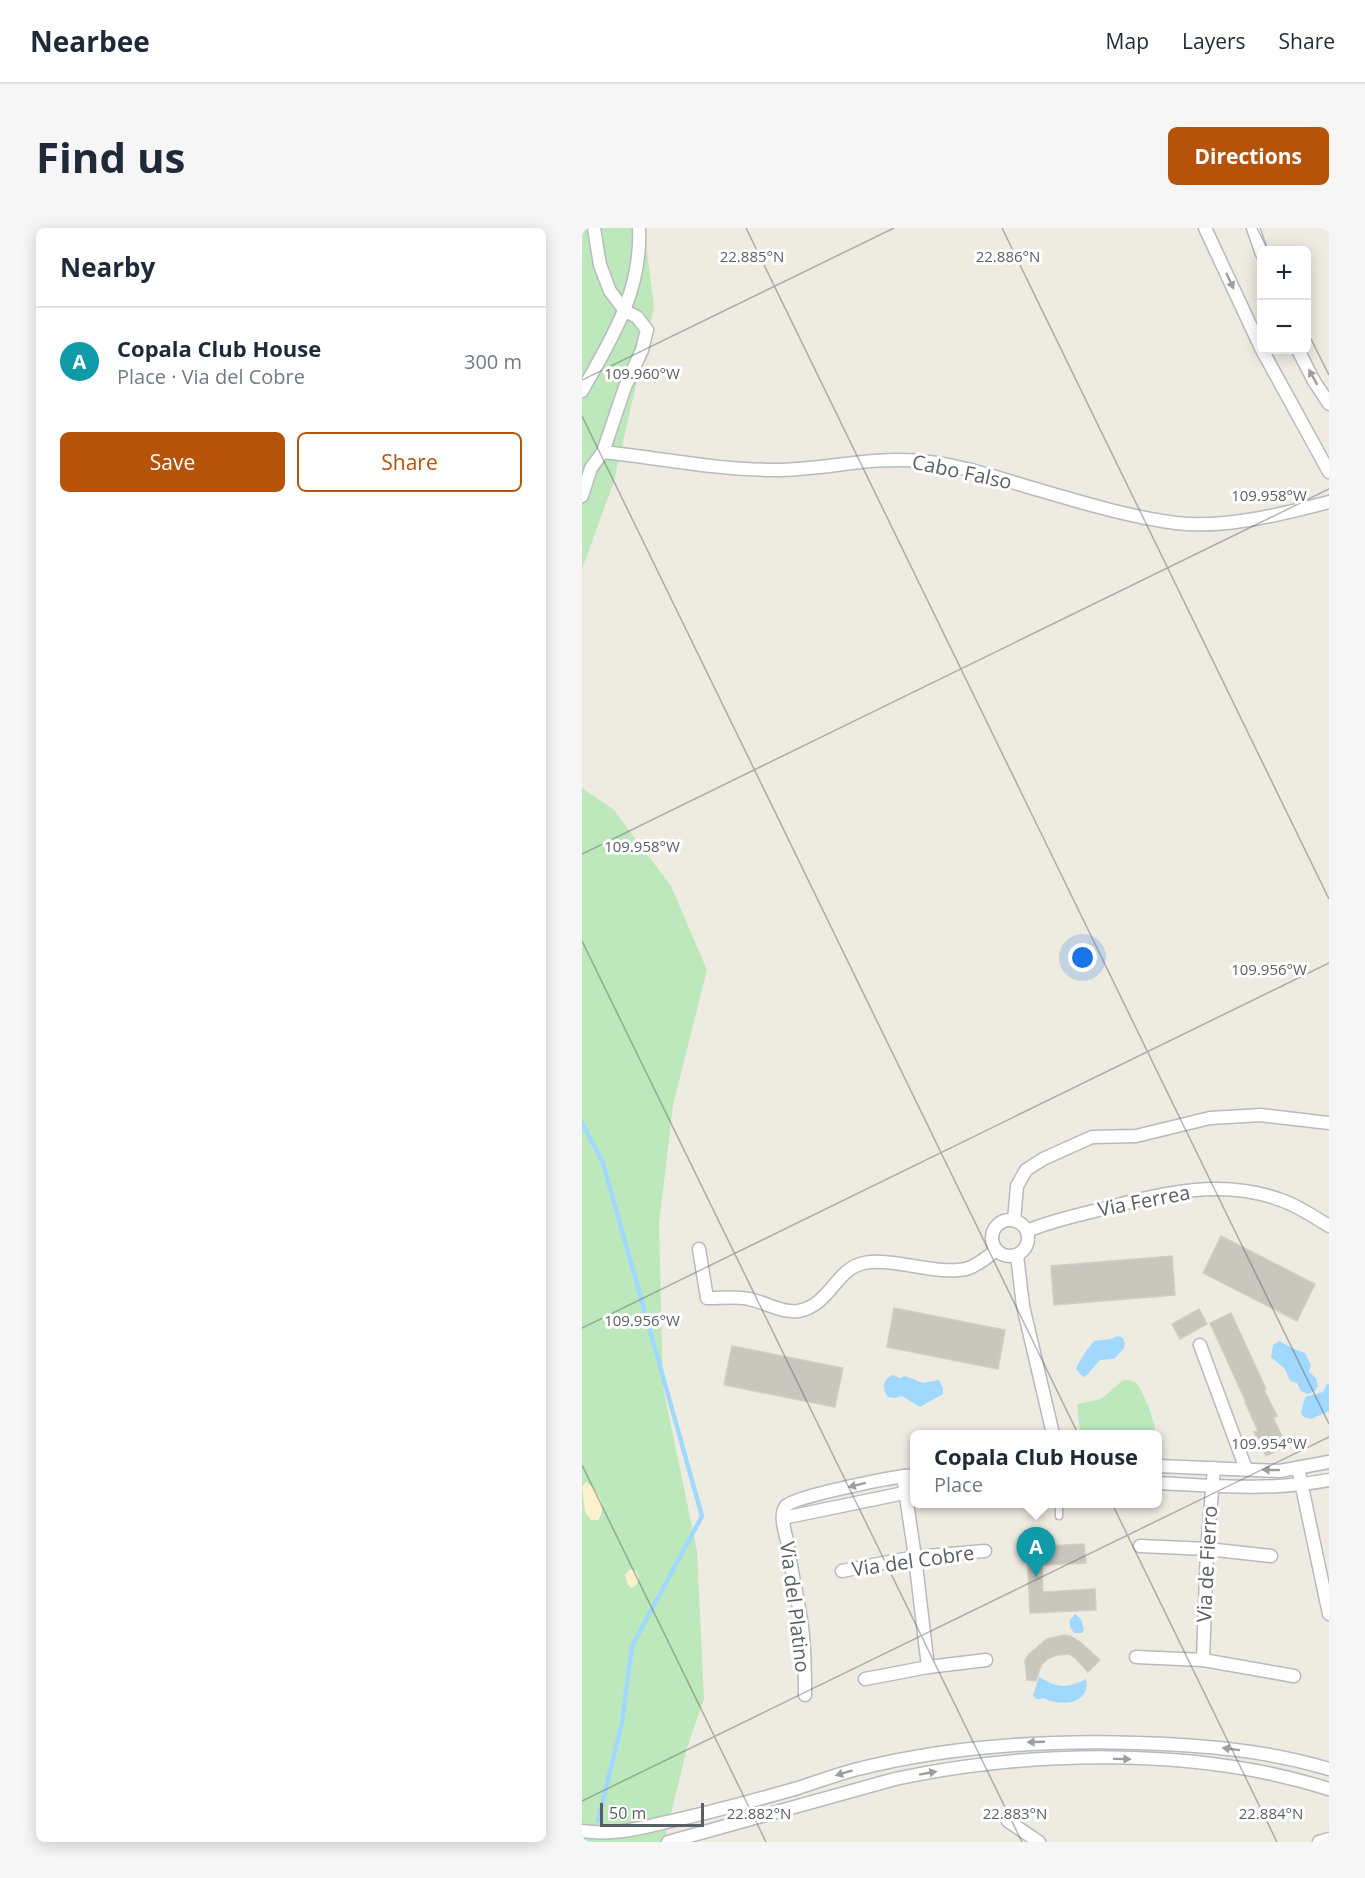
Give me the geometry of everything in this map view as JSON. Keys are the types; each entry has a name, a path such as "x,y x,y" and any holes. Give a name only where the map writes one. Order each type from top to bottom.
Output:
{"street":[{"path":"582,496 591,468 603,452 624,387 642,350 647,330 637,317 626,311 610,291 603,274 594,228"},
{"path":"582,391 626,311 636,272 640,243 639,228"},
{"path":"1205,228 1261,348 1329,472"},
{"path":"1253,228 1259,246"},
{"path":"1300,354 1329,404"},
{"name":"Cabo Falso","path":"603,452 689,464 748,469 816,467 893,460 920,461 974,471 1146,518 1178,523 1212,524 1238,521 1295,511 1329,502"},
{"path":"1014,1220 1017,1186 1026,1170 1043,1159 1092,1137 1136,1136 1210,1118 1237,1116 1260,1115 1329,1123"},
{"name":"Via Ferrea","path":"1027,1231 1060,1218 1159,1194 1211,1189 1237,1190 1272,1197 1301,1209 1329,1226"},
{"path":"1014,1220 1027,1231 1026,1247 1017,1255 1006,1256 996,1250 992,1240 994,1229 1003,1222 1014,1220"},
{"path":"699,1249 707,1298 748,1298 785,1310 798,1311 827,1296 844,1272 855,1265 876,1261 935,1269 963,1269 976,1265 996,1250"},
{"path":"1017,1255 1023,1306 1052,1430"},
{"path":"1200,1345 1246,1469"},
{"path":"1162,1466 1280,1471 1329,1462"},
{"name":"Via de Fierro","path":"1203,1660 1207,1548 1214,1468"},
{"path":"1298,1468 1329,1614"},
{"path":"909,1475 910,1492 783,1518 785,1508 791,1503 872,1481 909,1475"},
{"path":"1162,1482 1248,1488 1303,1485 1329,1480"},
{"path":"911,1508 928,1667"},
{"name":"Via del Platino","path":"783,1518 802,1627 805,1695"},
{"path":"1140,1546 1207,1548 1271,1556"},
{"name":"Via del Cobre","path":"842,1571 915,1557 985,1551"},
{"path":"1136,1657 1203,1660 1294,1676"},
{"path":"865,1679 928,1667 986,1660"},
{"path":"582,1831 622,1837 853,1770 926,1755 1026,1742 1098,1741 1197,1745 1294,1758 1329,1769"},
{"path":"1262,1773 1265,1753"},
{"path":"668,1842 895,1779 927,1772 1025,1760 1126,1759 1194,1763 1290,1778 1329,1789"},
{"path":"1008,1821 1039,1842"},
{"path":"1319,1842 1329,1839"}],"lane":[{"path":"1059,1508 1059,1516"}],"green space":[{"path":"582,228 644,228 654,307 614,481 582,569"},
{"path":"582,788 613,809 671,886 707,970 673,1105 659,1224 663,1387 697,1551 704,1699 687,1748 664,1842 582,1842"},
{"path":"1123,1380 1134,1382 1140,1388 1146,1401 1155,1430 1080,1430 1077,1404 1101,1399"}],"sand":[{"path":"586,1482 598,1494 602,1504 598,1520 591,1520 585,1512 582,1487"},
{"path":"630,1569 636,1571 639,1578 636,1585 631,1588 625,1575"}],"water":[{"path":"1118,1336 1123,1338 1124,1348 1114,1359 1100,1360 1083,1377 1076,1369 1094,1341"},
{"path":"1279,1341 1305,1353 1311,1365 1309,1372 1316,1378 1318,1386 1315,1391 1308,1394 1301,1391 1297,1383 1290,1381 1285,1369 1271,1357 1273,1345"},
{"path":"893,1375 900,1378 905,1376 923,1383 939,1380 943,1394 920,1407 902,1396 888,1397 884,1385"},
{"path":"1329,1384 1329,1411 1311,1419 1304,1417 1301,1413 1305,1397 1323,1392"},
{"path":"1075,1614 1081,1619 1084,1630 1082,1633 1074,1633 1070,1627 1070,1620"},
{"path":"1039,1677 1062,1686 1086,1679 1086,1688 1084,1694 1073,1702 1036,1699 1033,1695"}],"building":[{"path":"1221,1236 1315,1284 1297,1321 1203,1273"},
{"path":"1172,1256 1175,1295 1054,1305 1051,1266"},
{"path":"894,1308 1005,1330 998,1369 887,1347"},
{"path":"1199,1309 1207,1324 1180,1339 1172,1324"},
{"path":"1231,1313 1266,1389 1264,1390 1277,1416 1273,1418 1287,1446 1266,1456 1254,1432 1258,1431 1246,1402 1210,1323"},
{"path":"732,1346 843,1368 835,1407 724,1385"},
{"path":"1084,1544 1086,1563 1042,1565 1043,1592 1095,1589 1096,1610 1030,1613 1027,1553 1046,1552 1046,1546"},
{"path":"1064,1635 1080,1642 1100,1660 1088,1672 1069,1654 1057,1655 1041,1665 1036,1681 1027,1680 1025,1660 1029,1654 1047,1639"}],"waterway":[{"path":"582,1123 603,1163 702,1516 632,1646 622,1722 598,1821"}],"place":[{"name":"Copala Club House","path":"1036,1577"}]}
